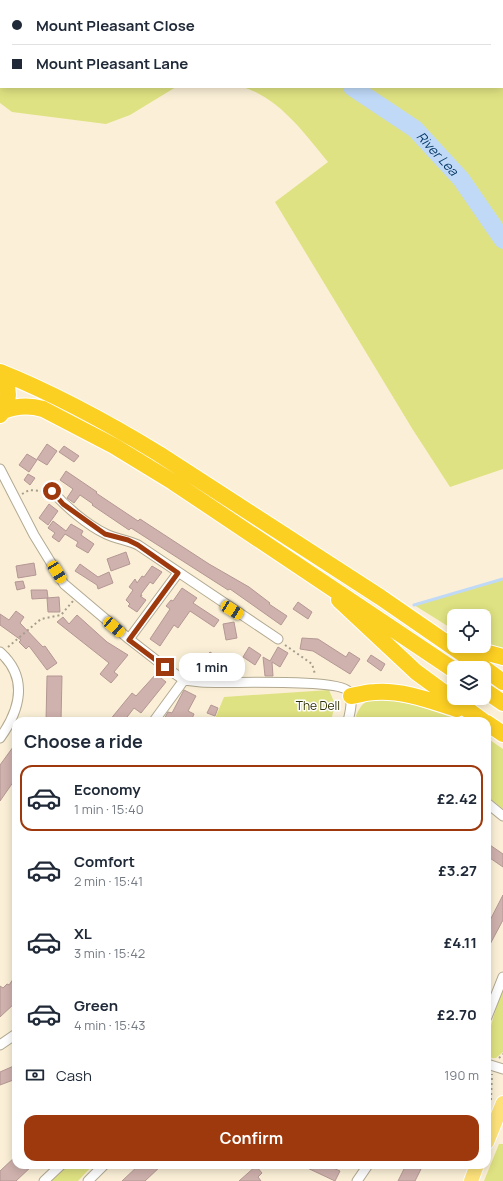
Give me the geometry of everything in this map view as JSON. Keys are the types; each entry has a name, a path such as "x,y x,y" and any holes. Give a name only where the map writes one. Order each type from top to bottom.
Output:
{"highway":[{"path":"0,372 57,398 123,432 447,640"},
{"path":"0,376 5,381 8,391 8,402 2,413"},
{"path":"2,413 13,407 34,406 43,409 114,446 173,482 447,665"},
{"path":"321,581 350,612 416,672 478,717"},
{"path":"464,653 475,661"},
{"path":"485,653 503,657"},
{"path":"491,673 503,682"},
{"path":"351,696 375,692 390,692 420,698 478,717"},
{"path":"491,695 503,703"},
{"path":"491,726 503,734"}],"main road":[{"path":"491,1127 497,1105"},
{"path":"471,1181 476,1169"}],"street":[{"path":"0,469 34,535 64,584 129,640 184,680 221,684 318,683 345,688 351,696 349,717"},
{"path":"52,491 63,504 105,534 128,540 138,545 278,640"},
{"path":"129,640 178,573"},
{"path":"0,653 10,661 16,673 19,689 18,703 14,717"},
{"path":"157,717 184,680"},
{"path":"0,738 12,722"},
{"path":"491,806 503,816"},
{"path":"491,1007 503,977"},
{"path":"0,1045 12,1037"},
{"path":"491,1068 503,1069"},
{"path":"44,1181 57,1169"},
{"path":"88,1181 100,1169"},
{"path":"357,1181 365,1169"}],"path":[{"path":"14,498 29,490 52,491"},
{"path":"0,653 41,619 61,615 77,596"},
{"path":"278,640 312,664 318,683"},
{"path":"491,1073 497,1105"}],"green space":[{"path":"0,88 174,88 130,115 106,124 12,112 0,103"},
{"path":"246,88 503,88 503,469 450,487 413,430 275,202 328,162 280,108 256,92"},
{"path":"503,579 503,651 491,647 491,609 447,609 447,626 414,605"},
{"name":"The Dell","path":"329,690 335,704 332,717 216,717 224,697"},
{"path":"379,698 415,705 451,717 356,717 364,703"},
{"path":"491,741 503,749 503,809 491,799"},
{"path":"503,985 503,1052 496,1058 491,1057 491,1026"},
{"path":"499,1144 503,1144 503,1181 484,1181 489,1169 491,1169 491,1164"},
{"path":"62,1169 89,1169 78,1181 49,1181"}],"building":[{"path":"47,444 57,451 47,465 37,459"},
{"path":"64,446 79,456 74,462 59,452"},
{"path":"27,454 37,460 29,472 19,465"},
{"path":"66,471 138,521 140,519 209,564 249,587 270,603 269,604 287,616 281,625 230,589 228,590 131,528 129,530 80,495 74,503 67,498 73,489 60,480"},
{"path":"28,474 35,478 30,485 24,480"},
{"path":"49,504 58,511 48,525 39,518"},
{"path":"53,521 66,531 71,524 83,531 81,535 94,544 88,553 76,546 78,542 65,534 59,542 52,537 55,533 48,528"},
{"path":"126,552 130,564 111,571 107,559"},
{"path":"34,563 36,575 18,578 16,566"},
{"path":"80,564 98,577 109,572 113,583 98,589 97,585 75,571"},
{"path":"152,566 162,572 153,584 150,582 141,594 142,596 140,596 146,600 137,612 128,606 130,604 126,600 133,590 129,587 135,579 137,583 142,576 144,577"},
{"path":"23,581 25,588 17,590 15,582"},
{"path":"182,588 197,598 193,603 219,620 214,627 190,611 178,628 174,625 160,646 150,639 170,609 166,606 171,600 173,601"},
{"path":"31,590 47,590 48,598 32,599"},
{"path":"59,597 60,612 48,612 47,598"},
{"path":"298,602 312,612 308,619 293,609"},
{"path":"16,611 24,617 20,623 43,647 45,646 57,663 47,670 29,646 26,649 19,642 21,640 0,625 0,614 9,620"},
{"path":"77,615 107,642 128,655 114,672 118,675 111,683 100,674 109,663 57,622 63,617 69,624"},
{"path":"234,622 237,638 226,640 223,624"},
{"path":"302,638 318,639 346,657 349,652 360,659 350,674 313,651 300,649"},
{"path":"249,647 261,655 255,665 243,657"},
{"path":"278,647 288,653 280,667 272,662 273,676 265,676 263,657 270,661"},
{"path":"210,652 220,659 211,672 201,665"},
{"path":"371,655 385,664 381,671 367,661"},
{"path":"225,657 232,661 227,668 220,664"},
{"path":"156,674 166,682 141,713 134,708 127,717 112,717 132,693 136,696"},
{"path":"47,676 62,676 61,717 46,717"},
{"path":"184,690 196,696 188,711 194,714 193,717 165,717 168,712 172,713"},
{"path":"211,705 218,708 215,716 207,713"},
{"path":"12,748 12,784 0,801 0,765"},
{"path":"491,846 503,854 503,867 491,859"},
{"path":"503,895 503,920 491,942 491,918"},
{"path":"12,981 12,1006 0,1017 0,986 3,988 7,984 9,985"},
{"path":"12,1067 12,1080 0,1085 0,1072"},
{"path":"12,1160 12,1169 29,1169 16,1181 0,1181 0,1171"},
{"path":"135,1169 158,1169 145,1181 122,1181"},
{"path":"253,1169 259,1169 262,1173 258,1177 261,1181 239,1181"},
{"path":"310,1169 335,1169 340,1171 335,1181"},
{"path":"404,1169 421,1169 415,1181 398,1181"}],"waterway":[{"name":"River Lea","path":"354,88 415,129 461,179 503,240"},
{"path":"414,605 503,579"}],"route":[{"path":"52,491 63,504 105,534 128,540 138,545 178,573 129,640 165,667"}]}
